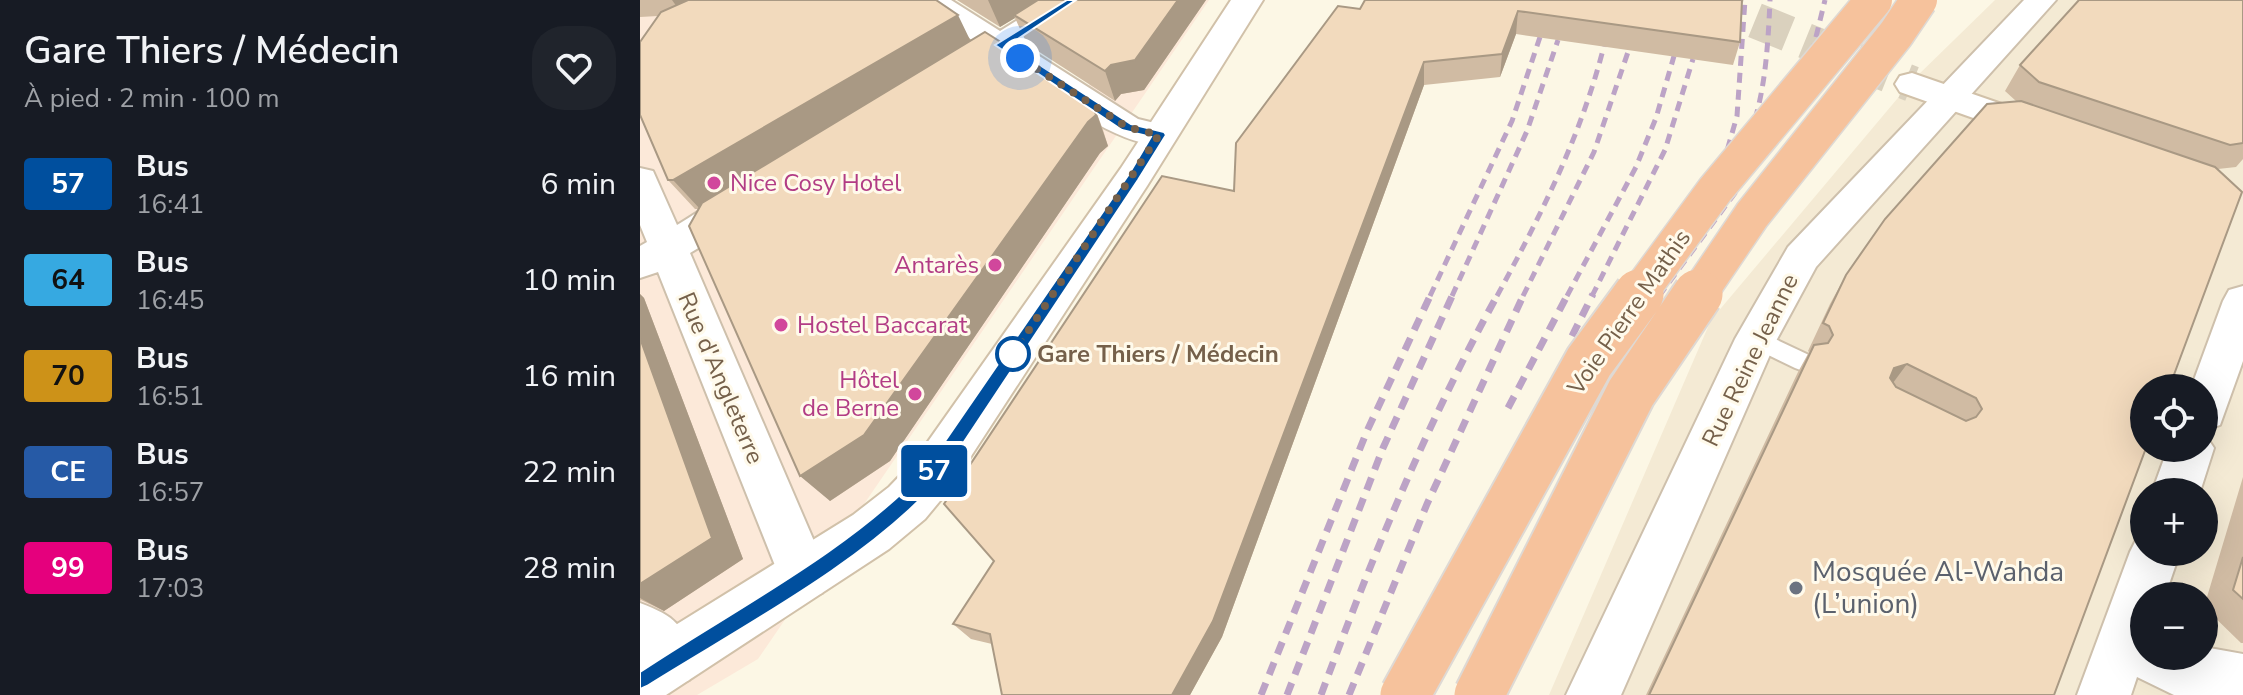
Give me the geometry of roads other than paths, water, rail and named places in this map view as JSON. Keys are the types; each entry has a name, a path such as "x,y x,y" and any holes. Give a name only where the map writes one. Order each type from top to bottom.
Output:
{"highway":[{"name":"Voie Pierre Mathis","path":"1405,695 1589,362 1715,190 1874,0"},
{"name":"Voie Pierre Mathis","path":"1479,695 1631,393 1752,215 1896,34 1919,0"}],"street":[{"path":"931,0 1127,127 1159,135"},
{"path":"923,93 1071,0"},
{"path":"650,656 804,576 871,532 907,503 932,475 1247,0"},
{"name":"Rue Reine Jeanne","path":"1593,695 1756,339 1802,257 1931,91 2041,0"},
{"path":"1931,91 2066,139"},
{"name":"Rue d'Angleterre","path":"640,180 653,256 804,576"},
{"path":"653,256 775,184"},
{"path":"2217,374 2243,301"},
{"path":"2104,695 2130,662"},
{"path":"2182,670 2243,681"}],"lane":[{"path":"1756,339 1803,362"}],"tunnel":[{"path":"1705,0 1912,84"}],"railway":[{"path":"1718,182 1737,116 1745,0"},
{"path":"1700,224 1747,144 1766,65 1770,0"},
{"path":"1659,296 1788,121 1807,74 1825,0"},
{"path":"1430,296 1512,121 1540,37"},
{"path":"1452,296 1527,131 1558,40"},
{"path":"1497,296 1572,143 1604,46"},
{"path":"1523,296 1594,152 1629,49"},
{"path":"1567,296 1636,167 1656,118 1674,56"},
{"path":"1572,336 1665,150 1693,59"},
{"path":"1261,695 1367,431 1431,294"},
{"path":"1287,695 1383,448 1453,294"},
{"path":"1321,695 1402,491 1498,294"},
{"path":"1349,695 1427,504 1524,294"},
{"path":"1508,408 1568,294"},
{"path":"1616,354 1660,294"}],"place":[{"name":"Nice Cosy Hotel","path":"714,183"},
{"name":"Antarès","path":"995,265"},
{"name":"Hostel Baccarat","path":"781,325"},
{"name":"Gare Thiers / Médecin","path":"1013,354"},
{"name":"Hôtel de Berne","path":"915,394"},
{"name":"Mosquée Al-Wahda (L’union)","path":"1796,588"}]}
